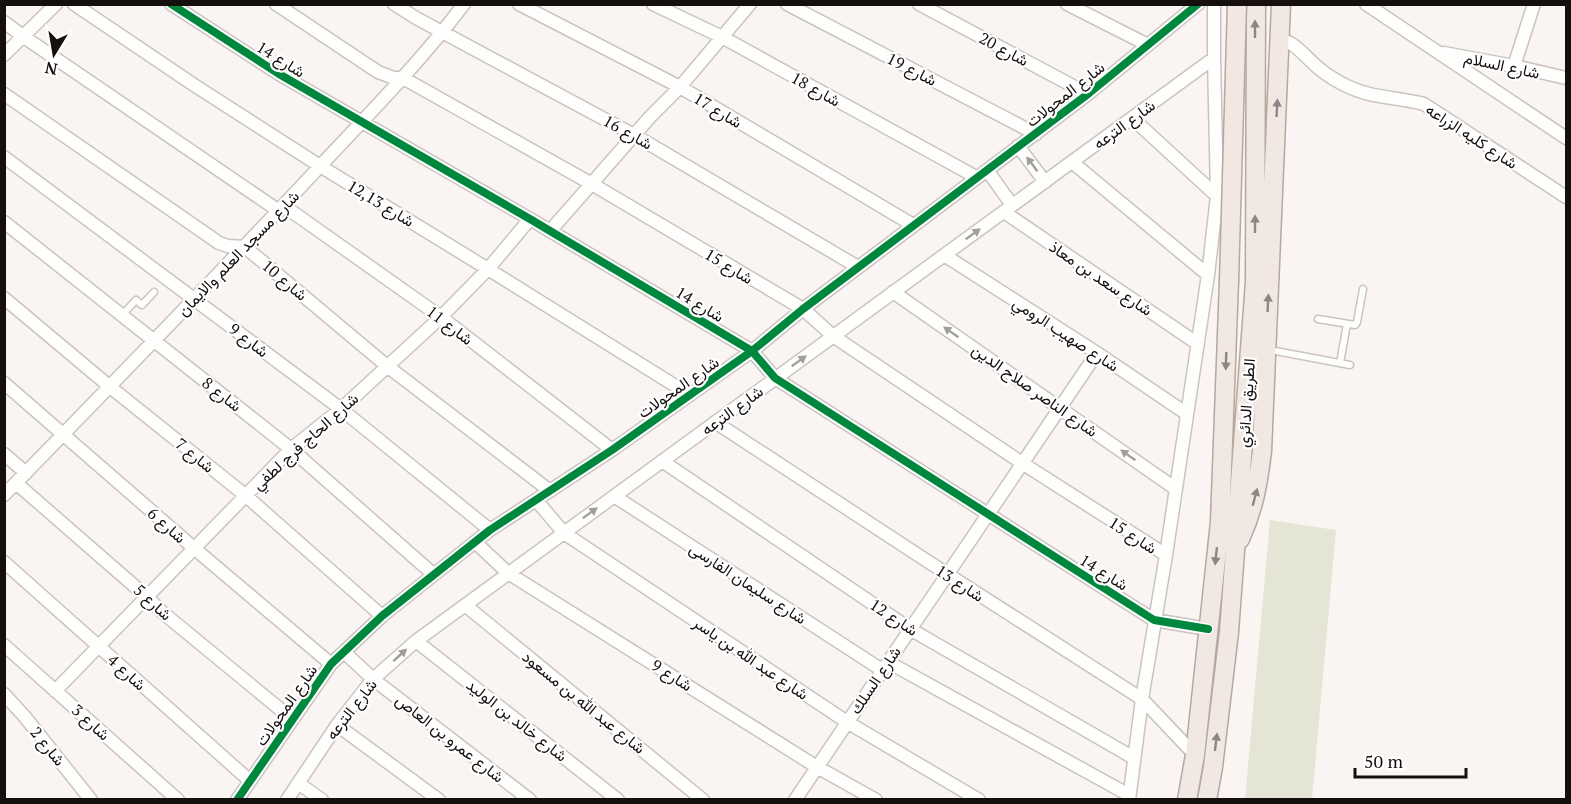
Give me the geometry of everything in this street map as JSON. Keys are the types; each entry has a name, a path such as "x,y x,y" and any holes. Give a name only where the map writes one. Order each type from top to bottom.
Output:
{"main road":[{"name":"الطريق الدائري","path":"1187,800 1195,755 1220,522 1237,4"},
{"name":"الطريق الدائري","path":"1207,800 1229,632 1255,282 1256,4"},
{"path":"1234,551 1249,519 1258,485 1262,451 1281,4"}],"street":[{"path":"4,55 56,4"},
{"name":"شارع 12,13","path":"74,4 320,166 690,395"},
{"name":"شارع 14","path":"171,4 335,108 362,121 752,351 775,378 1154,620 1208,629"},
{"name":"شارع 15","path":"276,4 378,72 394,78 403,78 592,184 803,309 833,336 1022,464 1166,555"},
{"name":"شارع 16","path":"394,4 634,135 858,267"},
{"name":"شارع مسجد العلم والايمان","path":"4,495 245,248 403,78 464,4"},
{"name":"شارع 17","path":"519,4 680,87 913,225"},
{"name":"شارع 18","path":"653,4 722,37 976,177"},
{"path":"550,231 634,135 680,87 750,4"},
{"name":"شارع 19","path":"788,4 1036,134"},
{"name":"شارع 20","path":"919,4 1088,94"},
{"path":"1067,4 1148,45"},
{"name":"شارع المحولات","path":"237,800 331,664 382,616 490,530 612,450 752,351 803,309 1088,94 1198,4"},
{"path":"1129,797 1154,620 1198,344 1218,196 1214,4"},
{"path":"1213,21 1244,4"},
{"path":"1366,4 1566,138"},
{"path":"1514,66 1534,4"},
{"name":"شارع 11","path":"4,22 441,317 612,450"},
{"name":"شارع كليه الزراعه","path":"1280,39 1298,47 1314,65 1351,88 1379,97 1424,104 1566,197"},
{"name":"شارع السلام","path":"1437,52 1566,78"},
{"name":"شارع الترعه","path":"287,800 337,725 374,679 416,641 1214,58"},
{"name":"شارع 10","path":"4,94 219,243 245,248 387,366 550,491"},
{"path":"1132,118 1218,196"},
{"path":"1018,146 1045,182"},
{"name":"شارع 9","path":"4,157 341,409 490,530"},
{"path":"1072,162 1208,275"},
{"path":"987,170 1008,209"},
{"name":"شارع سعد بن معاذ","path":"1008,209 1198,344"},
{"name":"شارع الحاج فرج لطفي","path":"55,691 291,449 341,409 441,317 488,268 530,219"},
{"name":"شارع 8","path":"4,222 291,449 433,574"},
{"name":"شارع صهيب الرومي","path":"944,255 1097,352 1187,414"},
{"name":"شارع الناصر صلاح الدين","path":"893,292 1176,489"},
{"name":"شارع 7","path":"4,298 245,495 382,616"},
{"name":"شارع السلك","path":"795,800 1097,352"},
{"name":"شارع 6","path":"4,383 331,664"},
{"name":"شارع 13","path":"716,422 1142,699 1195,755"},
{"path":"4,454 26,472"},
{"name":"شارع 12","path":"662,461 910,629 1134,759"},
{"name":"شارع 5","path":"16,483 162,612 292,719"},
{"name":"شارع سليمان الفارسى","path":"614,496 885,666 1129,797"},
{"name":"شارع عبد الله بن ياسر","path":"536,500 564,533 847,722 979,800"},
{"name":"شارع 9","path":"475,542 508,573 817,766 876,800"},
{"name":"شارع 4","path":"4,562 250,781"},
{"name":"شارع عبد الله بن مسعود","path":"465,605 703,800"},
{"name":"شارع خالد بن الوليد","path":"416,641 618,800"},
{"name":"شارع 3","path":"4,645 178,800"},
{"name":"شارع عمرو بن العاص","path":"344,652 374,679 530,800"},
{"name":"شارع 2","path":"4,694 91,800"},
{"path":"337,725 438,800"},
{"path":"298,783 322,800"}],"lane":[{"path":"1318,319 1353,325 1356,323 1363,289"},
{"path":"123,315 135,300 142,305 154,292"},
{"path":"1340,363 1347,324"},
{"path":"1266,349 1350,365"}],"green space":[{"path":"1270,520 1336,530 1312,799 1245,799"}],"cycle path":[{"path":"171,4 279,74 752,351 775,378 1154,620 1208,629"},
{"path":"237,800 331,664 382,616 490,530 612,450 752,351 803,309 1088,94 1198,4"}]}
